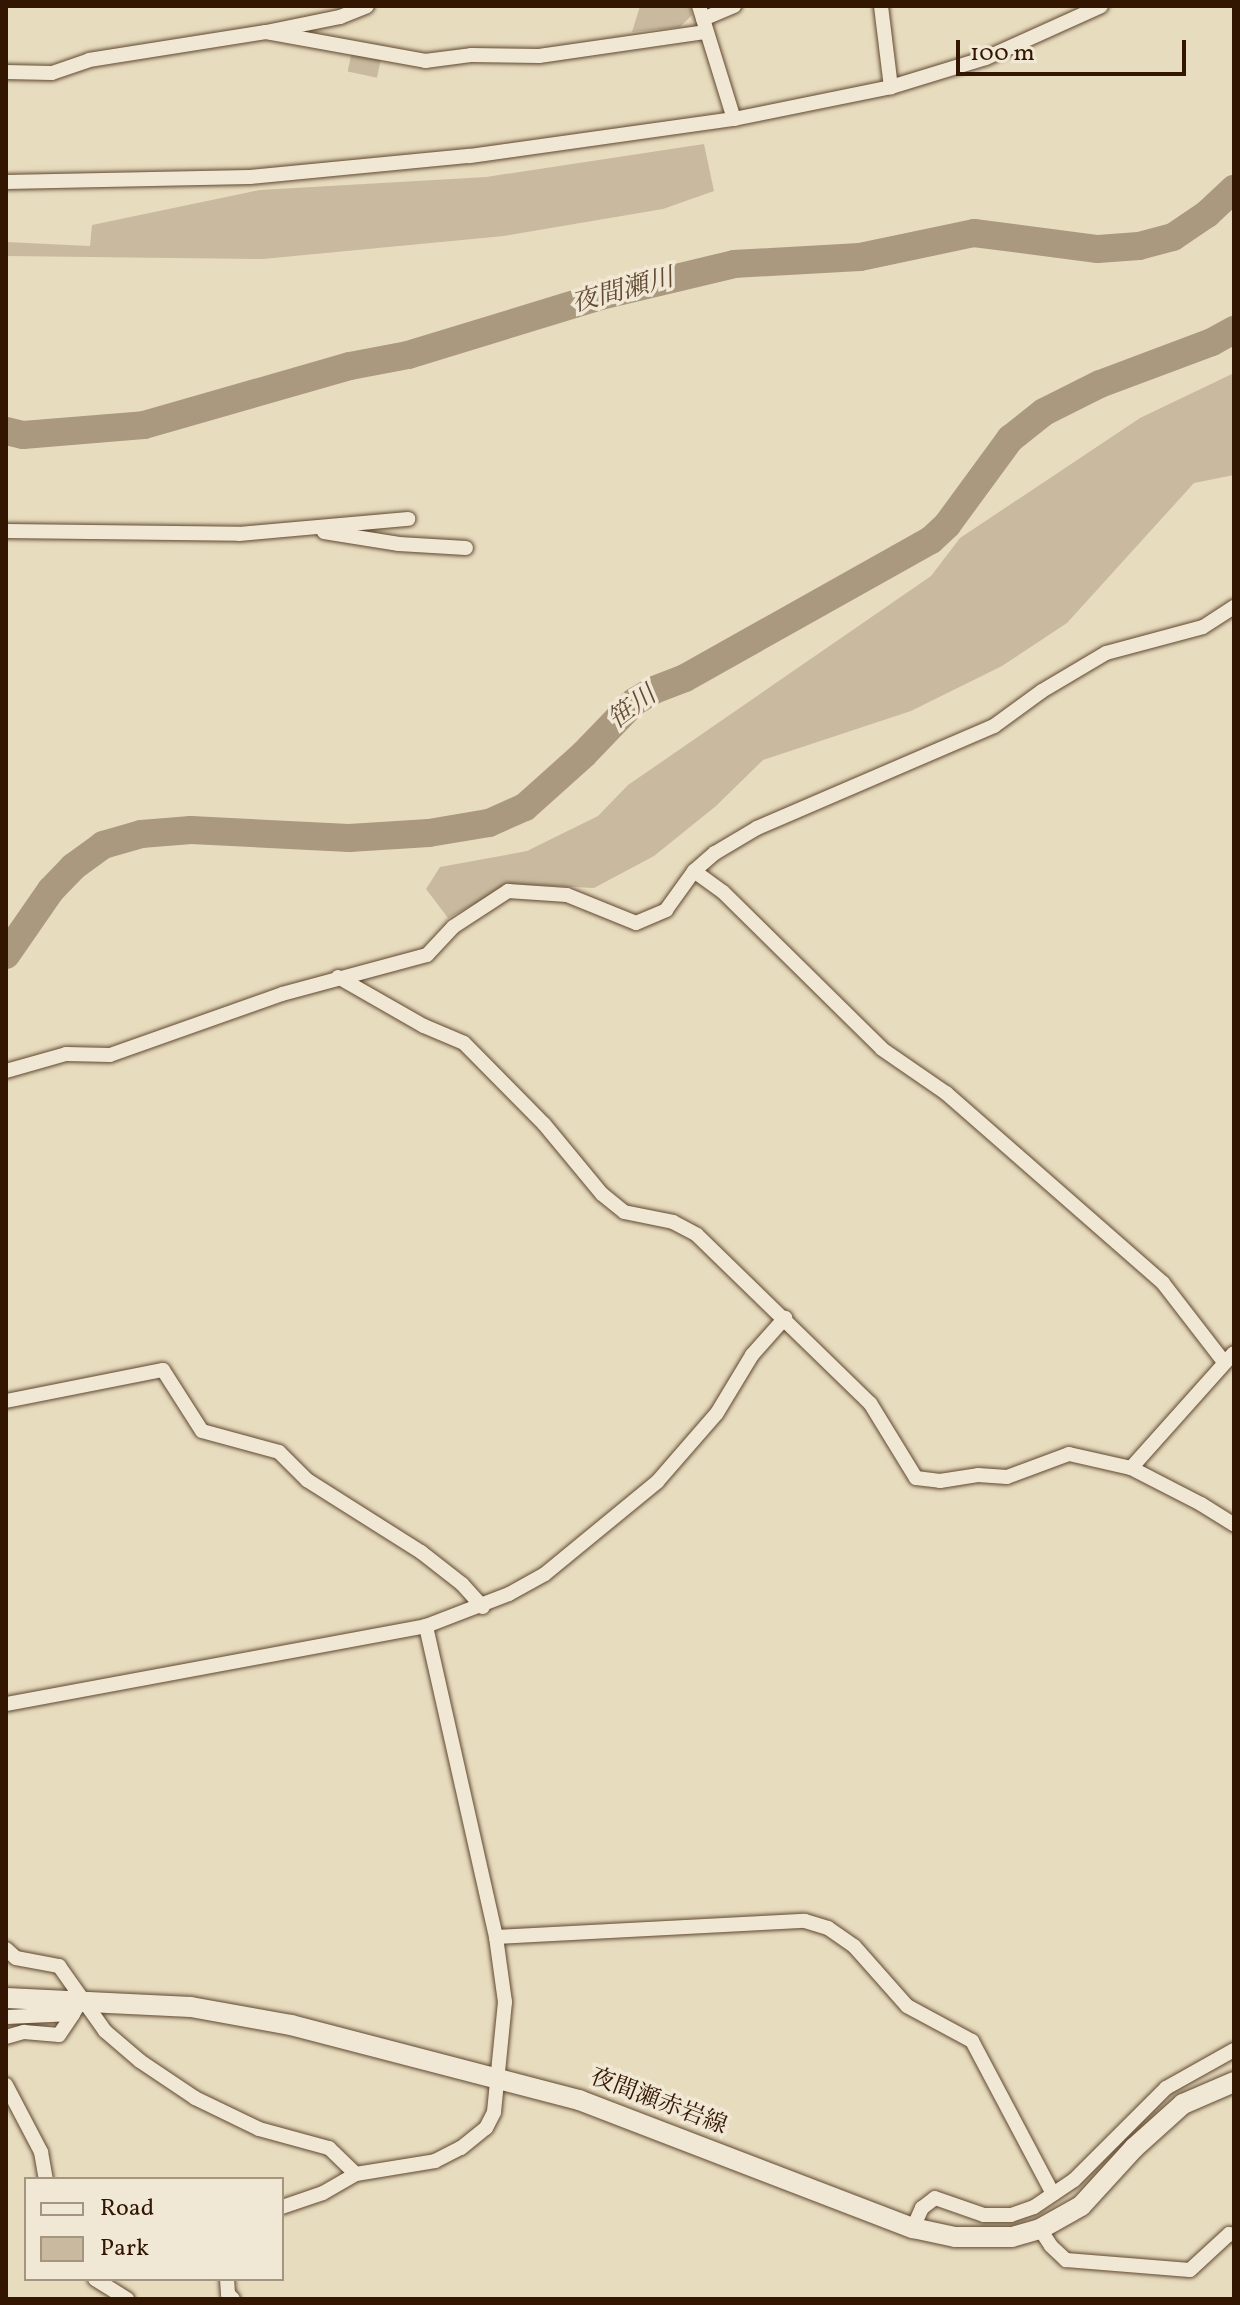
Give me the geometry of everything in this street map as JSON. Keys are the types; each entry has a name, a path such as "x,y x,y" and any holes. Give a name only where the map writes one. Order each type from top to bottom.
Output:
{"main road":[{"name":"夜間瀬赤岩線","path":"6,1998 78,2007 191,2007 291,2025 579,2100 913,2228 955,2237 1012,2237 1040,2229 1081,2206 1134,2148 1183,2104 1234,2082"}],"street":[{"path":"6,72 52,73 89,60 340,17 367,6"},
{"path":"266,32 425,61 471,55 539,56 703,19 734,6"},
{"path":"881,6 891,87"},
{"path":"6,182 250,177 470,156 734,119 891,87 986,58 1101,6"},
{"path":"703,19 734,119"},
{"path":"6,531 239,534 408,519"},
{"path":"308,529 360,539 466,548"},
{"path":"6,1071 66,1054 110,1055 338,977 427,955 453,927 508,891 567,895 636,923 666,910 694,871 715,853 757,828 994,726 1042,691 1106,653 1203,627 1234,607"},
{"path":"694,871 723,892 882,1049 946,1093 1163,1283 1229,1358 1131,1468"},
{"path":"338,977 412,1019 464,1043 544,1124 602,1194 624,1212 673,1222 697,1235 870,1403 916,1478 940,1481 978,1475 1007,1477 1069,1454 1131,1468 1234,1525"},
{"path":"6,1704 426,1626 483,1607 545,1574 657,1482 717,1413 752,1355 785,1318"},
{"path":"6,1401 163,1370 202,1431 279,1452 307,1480 421,1552 462,1584 483,1607"},
{"path":"284,2206 323,2193 356,2174 435,2161 461,2148 486,2128 494,2112 500,2080 505,2002 496,1937 426,1626"},
{"path":"496,1937 805,1921 828,1928 854,1946 907,2006 972,2041 1053,2194"},
{"path":"6,1949 16,1958 59,1966 78,2007 140,2061 195,2098 259,2129 329,2148 356,2174"},
{"path":"6,2017 78,2007"},
{"path":"6,2037 24,2032 59,2035 78,2007"},
{"path":"913,2228 922,2208 935,2198 964,2205 984,2215 1011,2215 1034,2207 1074,2180 1166,2088 1234,2050"},
{"path":"6,2085 41,2152 46,2177"},
{"path":"1040,2229 1051,2246 1066,2260 1190,2270 1229,2234 1234,2235"},
{"path":"98,2281 127,2299"}],"green space":[{"path":"640,6 690,6 692,15 680,27 632,32"},
{"path":"352,51 381,57 377,78 348,72"},
{"path":"704,144 714,191 663,209 504,236 263,259 6,256 6,242 90,246 92,225 260,190 486,177"},
{"path":"1234,373 1234,475 1194,483 1067,623 1002,666 911,711 763,760 716,806 654,856 594,888 513,884 448,918 426,889 440,867 527,851 598,816 628,785 931,576 960,538 1140,418"}],"waterway":[{"name":"夜間瀬川","path":"6,431 23,435 144,425 350,366 408,355 601,296 734,264 860,257 974,233 1098,249 1139,246 1173,237 1207,214 1234,189"},
{"name":"笹川","path":"6,955 51,890 73,867 103,845 141,834 191,830 349,838 429,833 489,823 525,807 584,754 634,702 685,678 931,540 947,525 1010,439 1044,412 1100,384 1212,342 1234,330"}]}
